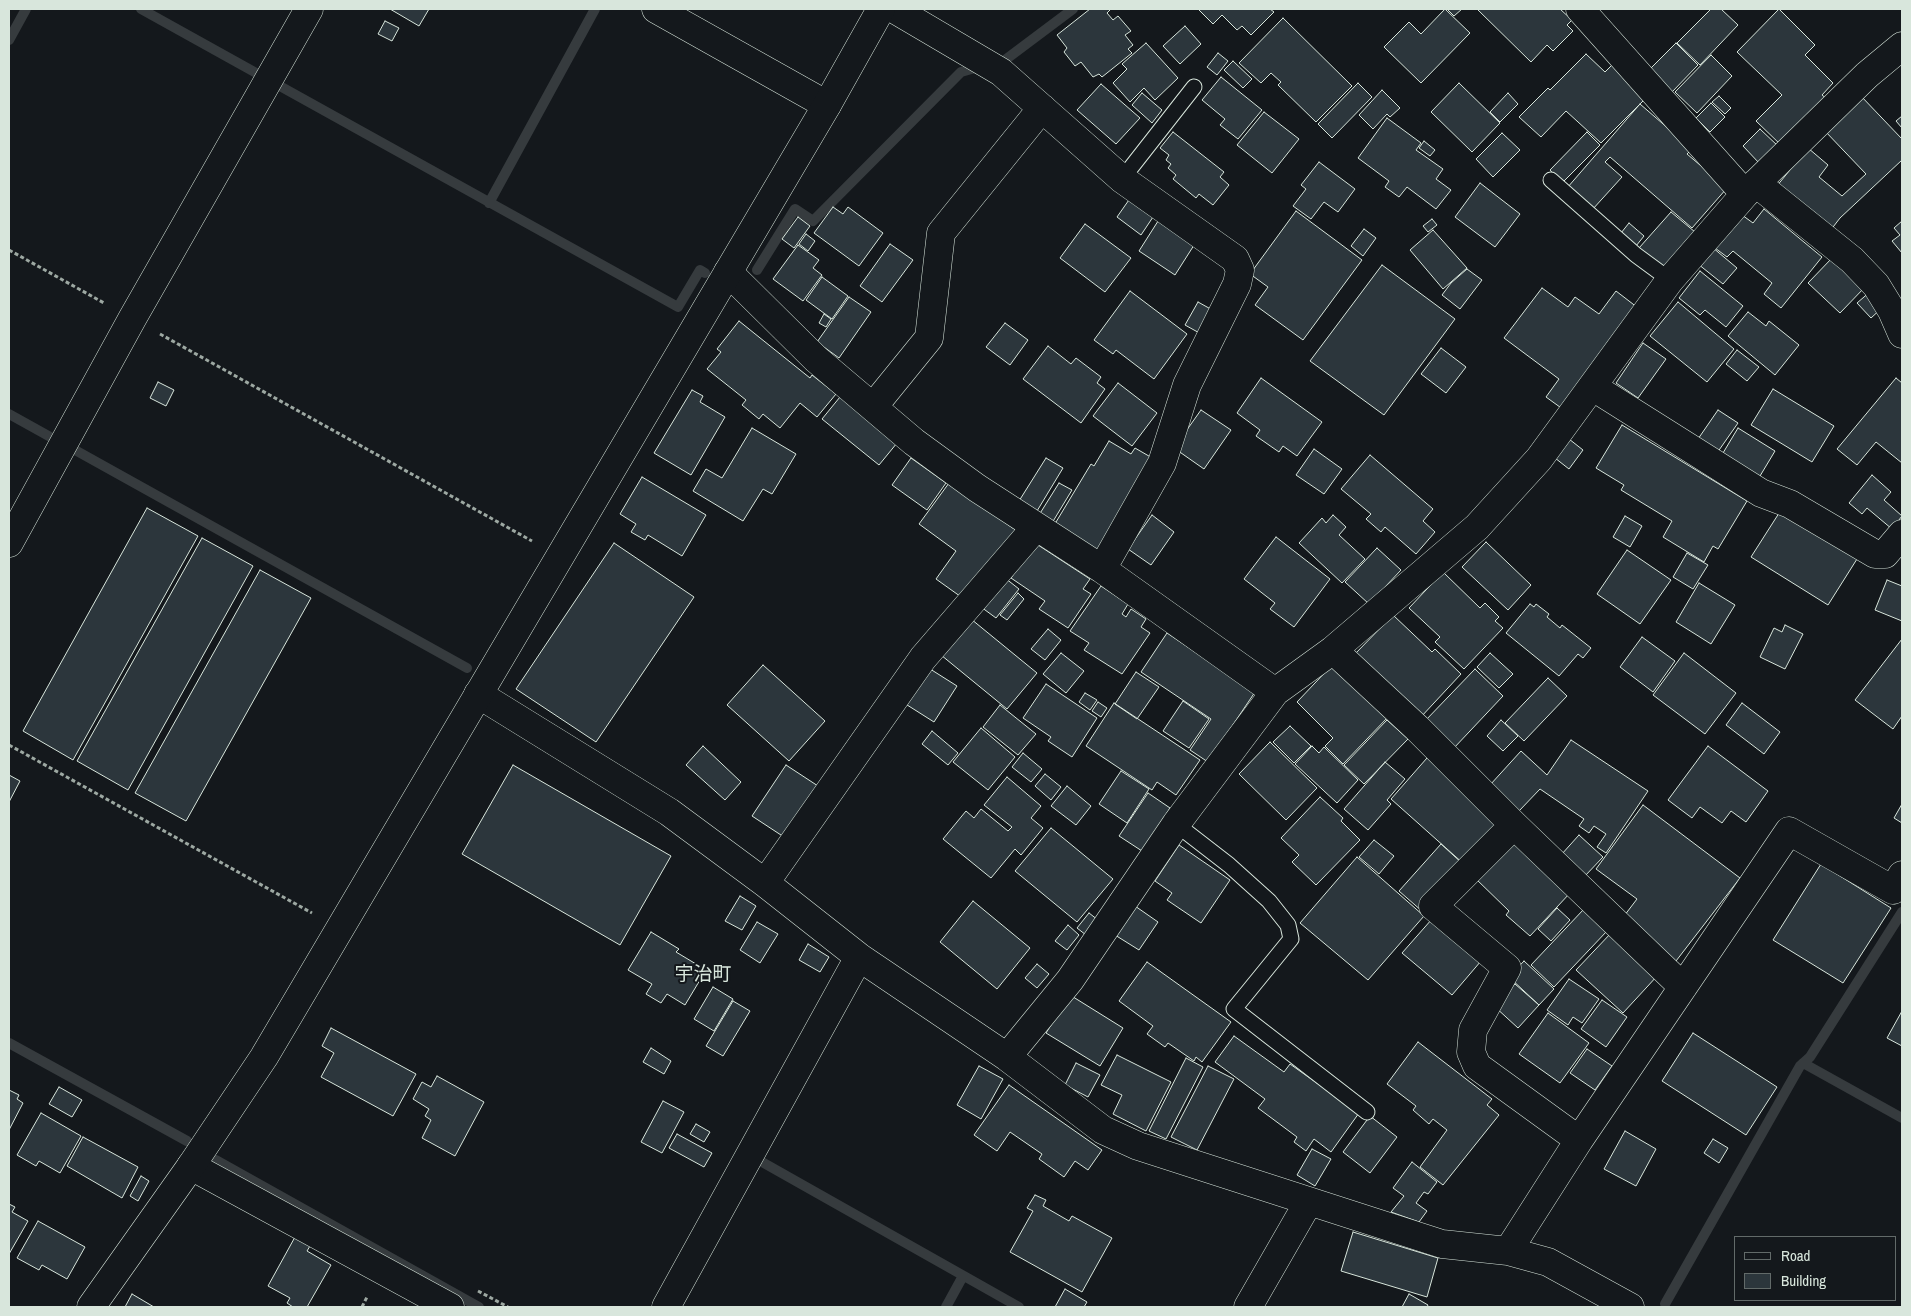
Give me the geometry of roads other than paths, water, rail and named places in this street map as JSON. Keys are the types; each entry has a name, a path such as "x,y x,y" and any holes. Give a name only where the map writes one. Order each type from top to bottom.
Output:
{"street":[{"path":"9,543 132,319 308,9"},
{"path":"656,9 827,105"},
{"path":"91,1307 191,1166 264,1057 827,105 881,9"},
{"path":"894,9 1001,72 1122,180 1235,259 1240,270 1237,284 1187,385 1162,463 1102,570"},
{"path":"1580,9 1750,188 1852,260 1876,285 1892,311 1902,334"},
{"path":"1007,1057 1070,980 1176,824 1275,692 1333,650 1477,527 1539,460 1670,280 1750,188 1868,75 1902,46"},
{"path":"873,407 929,338 941,233 1042,108"},
{"path":"728,272 816,359 914,442 969,483 1102,570 1275,692"},
{"path":"1593,388 1761,493 1790,504 1875,554 1885,554 1902,534"},
{"path":"765,883 923,658 1036,527"},
{"path":"1333,650 1417,728 1514,825 1683,986"},
{"path":"478,694 669,812 765,883 859,957 1007,1057 1103,1130 1138,1146 1442,1244 1508,1251 1548,1262 1630,1307"},
{"path":"1514,825 1433,906 1507,968 1474,1030 1471,1052 1477,1066 1579,1140"},
{"path":"1508,1251 1579,1140 1789,831 1892,890 1902,875"},
{"path":"666,1307 859,957"},
{"path":"191,1166 450,1307"},
{"path":"1248,1307 1309,1201"}],"lane":[{"path":"1122,180 1194,87"},
{"path":"1551,180 1636,255 1670,280"},
{"path":"1176,824 1229,865 1269,901 1288,925 1291,939 1234,1009 1367,1112"}],"waterway":[{"path":"9,40 26,9"},
{"path":"141,9 258,74"},
{"path":"489,203 595,9"},
{"path":"1005,60 1073,9"},
{"path":"757,270 795,209 813,221 961,72 975,68 981,71"},
{"path":"278,85 678,307 700,270 705,273"},
{"path":"9,414 54,439"},
{"path":"75,450 467,668"},
{"path":"1665,1304 1800,1066 1810,1057 1902,912"},
{"path":"9,1043 187,1141"},
{"path":"1803,1063 1902,1118"},
{"path":"216,1160 479,1307"},
{"path":"762,1162 1019,1307"},
{"path":"946,1307 963,1276"}],"district":[{"name":"宇治町","path":"703,975"}]}
